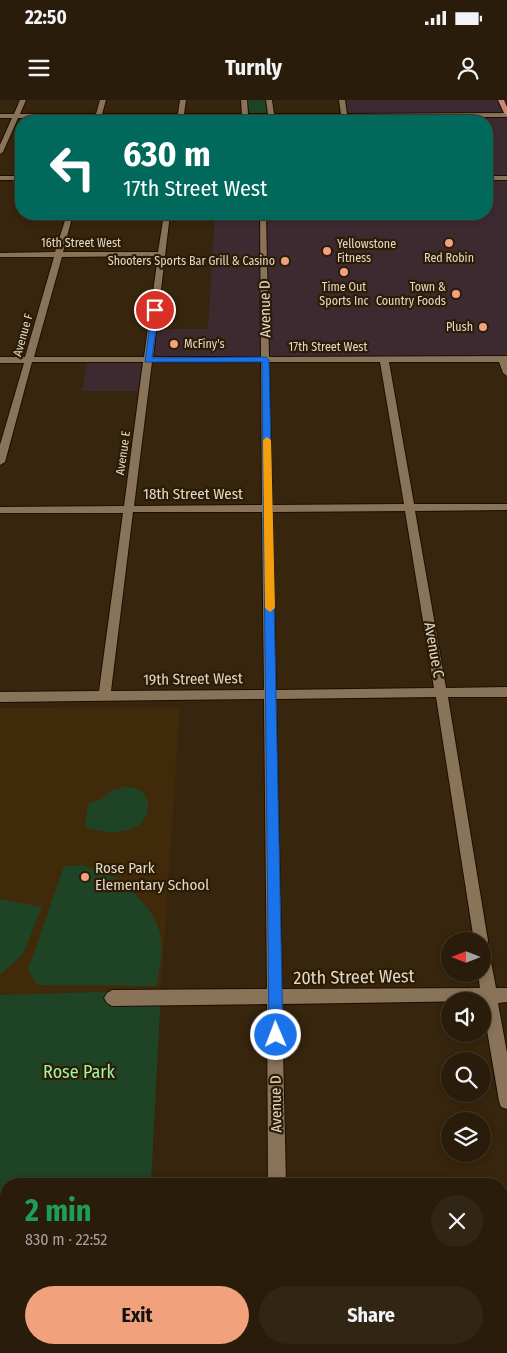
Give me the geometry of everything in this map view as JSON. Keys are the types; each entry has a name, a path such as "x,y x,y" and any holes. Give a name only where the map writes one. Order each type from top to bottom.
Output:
{"main road":[{"path":"501,100 507,114"}],"street":[{"path":"16,115 23,100"},
{"path":"99,115 103,100"},
{"path":"180,115 183,100"},
{"path":"244,100 246,115"},
{"path":"269,100 272,115"},
{"path":"342,100 344,115"},
{"path":"487,115 507,114"},
{"path":"0,116 15,116"},
{"path":"0,152 15,118"},
{"path":"0,178 15,178"},
{"path":"493,178 507,178"},
{"name":"Avenue F","path":"0,462 68,220"},
{"name":"Avenue E","path":"104,696 167,220"},
{"name":"Avenue D","path":"263,220 272,694 277,1178"},
{"name":"16th Street West","path":"0,254 162,254"},
{"path":"505,359 507,373"},
{"name":"17th Street West","path":"0,360 505,359"},
{"name":"Avenue C","path":"384,360 480,932"},
{"name":"18th Street West","path":"0,510 507,507"},
{"name":"19th Street West","path":"0,696 507,692"},
{"name":"20th Street West","path":"491,995 507,995"},
{"name":"20th Street West","path":"112,998 441,996"},
{"path":"491,1001 507,1101"}],"shaded area":[{"path":"342,100 501,100 507,113 507,358 148,360 152,329 208,329 215,220 493,220 493,115 344,115"},
{"path":"88,360 148,360 144,391 82,391"},
{"name":"Rose Park Elementary School","path":"180,707 161,990 0,995 0,708"}],"green space":[{"path":"247,100 265,100 267,113 249,113"},
{"path":"123,787 136,788 146,796 148,807 143,821 133,828 119,832 104,832 85,827 88,804 102,799 112,790"},
{"path":"64,866 84,866 109,875 133,892 144,903 158,928 161,940 157,986 37,985 28,970"},
{"path":"0,899 42,907 23,954 0,975"},
{"name":"Rose Park","path":"161,990 151,1178 0,1178 0,995"}],"slow traffic":[{"path":"267,440 270,608"}],"place":[{"name":"Red Robin","path":"449,243"},
{"name":"Yellowstone Fitness","path":"327,251"},
{"name":"Shooters Sports Bar Grill & Casino","path":"285,261"},
{"name":"Time Out Sports Inc","path":"344,272"},
{"name":"Town & Country Foods","path":"456,294"},
{"name":"Plush","path":"483,327"},
{"name":"McFiny's","path":"174,344"},
{"name":"Rose Park Elementary School","path":"85,877"}],"route":[{"path":"155,310 148,360 266,360 276,1035"}]}
